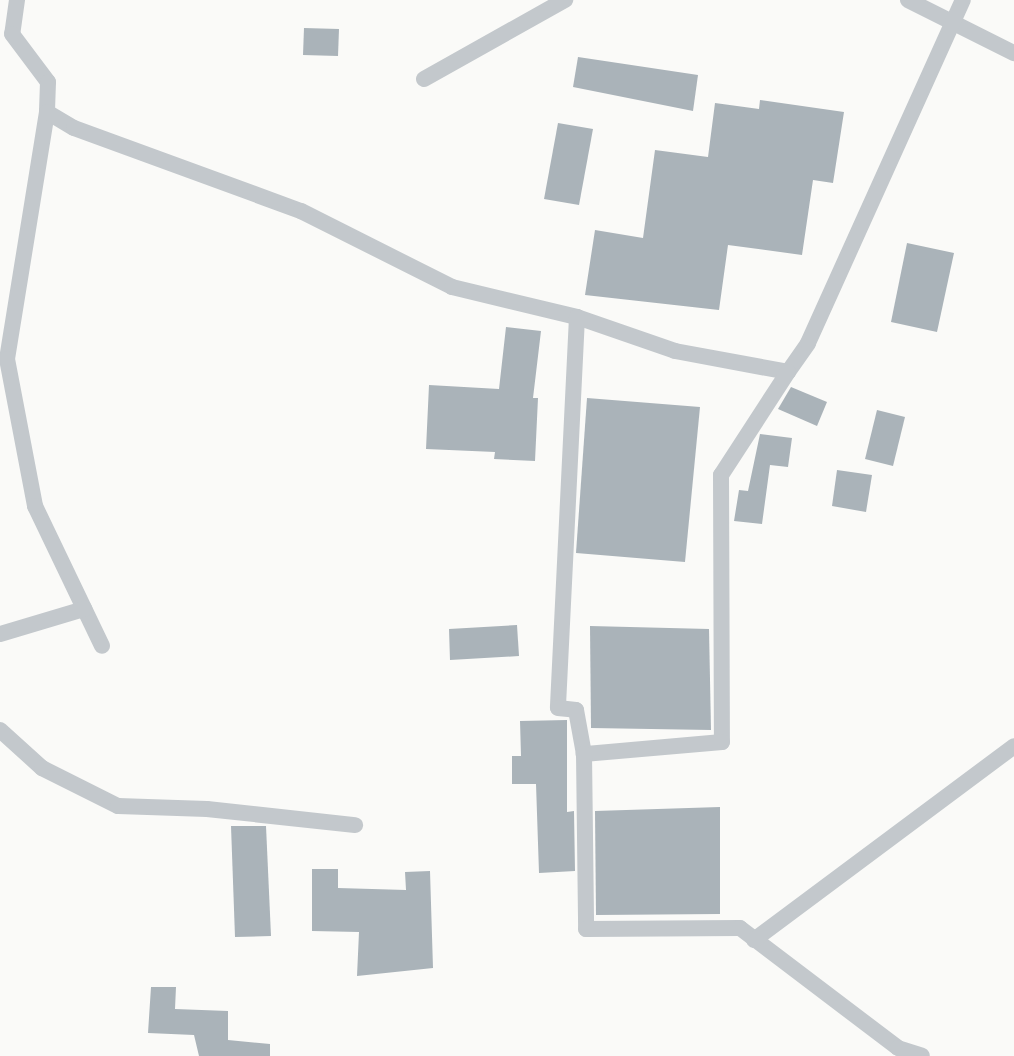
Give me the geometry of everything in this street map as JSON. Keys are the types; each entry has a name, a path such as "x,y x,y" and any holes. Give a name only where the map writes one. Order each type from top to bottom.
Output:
{"street":[{"path":"17,0 12,34 48,82 47,112 7,359 7,398 35,506 102,646"},
{"path":"424,79 565,0"},
{"path":"908,0 1014,53"},
{"path":"584,754 722,742 721,475 808,343 963,0"},
{"path":"47,112 74,128 301,211 452,287 577,317 675,351 788,372"},
{"path":"577,317 558,708 576,710 584,754 586,929 740,928 898,1048 922,1056"},
{"path":"0,634 84,610"},
{"path":"0,730 42,768 118,806 207,809 355,825"},
{"path":"754,940 1014,746"}],"building":[{"path":"304,28 339,29 338,56 303,55"},
{"path":"578,57 698,75 693,111 573,87"},
{"path":"760,100 844,112 833,183 813,180 802,255 728,245 719,310 585,295 595,230 643,238 655,150 708,157 715,103 759,109"},
{"path":"558,123 593,129 579,205 544,199"},
{"path":"907,243 954,253 937,332 891,322"},
{"path":"506,327 541,331 533,398 538,398 535,461 494,459 495,452 426,449 429,385 499,389"},
{"path":"791,387 827,402 817,426 778,409"},
{"path":"587,398 700,407 685,562 576,553"},
{"path":"877,410 905,417 893,466 865,459"},
{"path":"760,434 792,438 788,467 770,465 762,524 734,521 739,490 748,491"},
{"path":"837,470 872,475 866,512 832,506"},
{"path":"517,625 519,656 450,660 449,629"},
{"path":"590,626 709,629 711,730 591,728"},
{"path":"567,720 567,812 574,811 575,871 539,873 536,784 512,784 512,756 521,756 520,721"},
{"path":"720,807 720,914 596,915 595,811"},
{"path":"231,826 266,826 271,936 235,937"},
{"path":"312,869 338,869 338,888 406,890 405,872 430,871 433,968 357,976 359,932 312,931"},
{"path":"151,987 176,987 175,1009 228,1011 228,1040 270,1044 270,1056 199,1056 194,1035 148,1033"}]}
